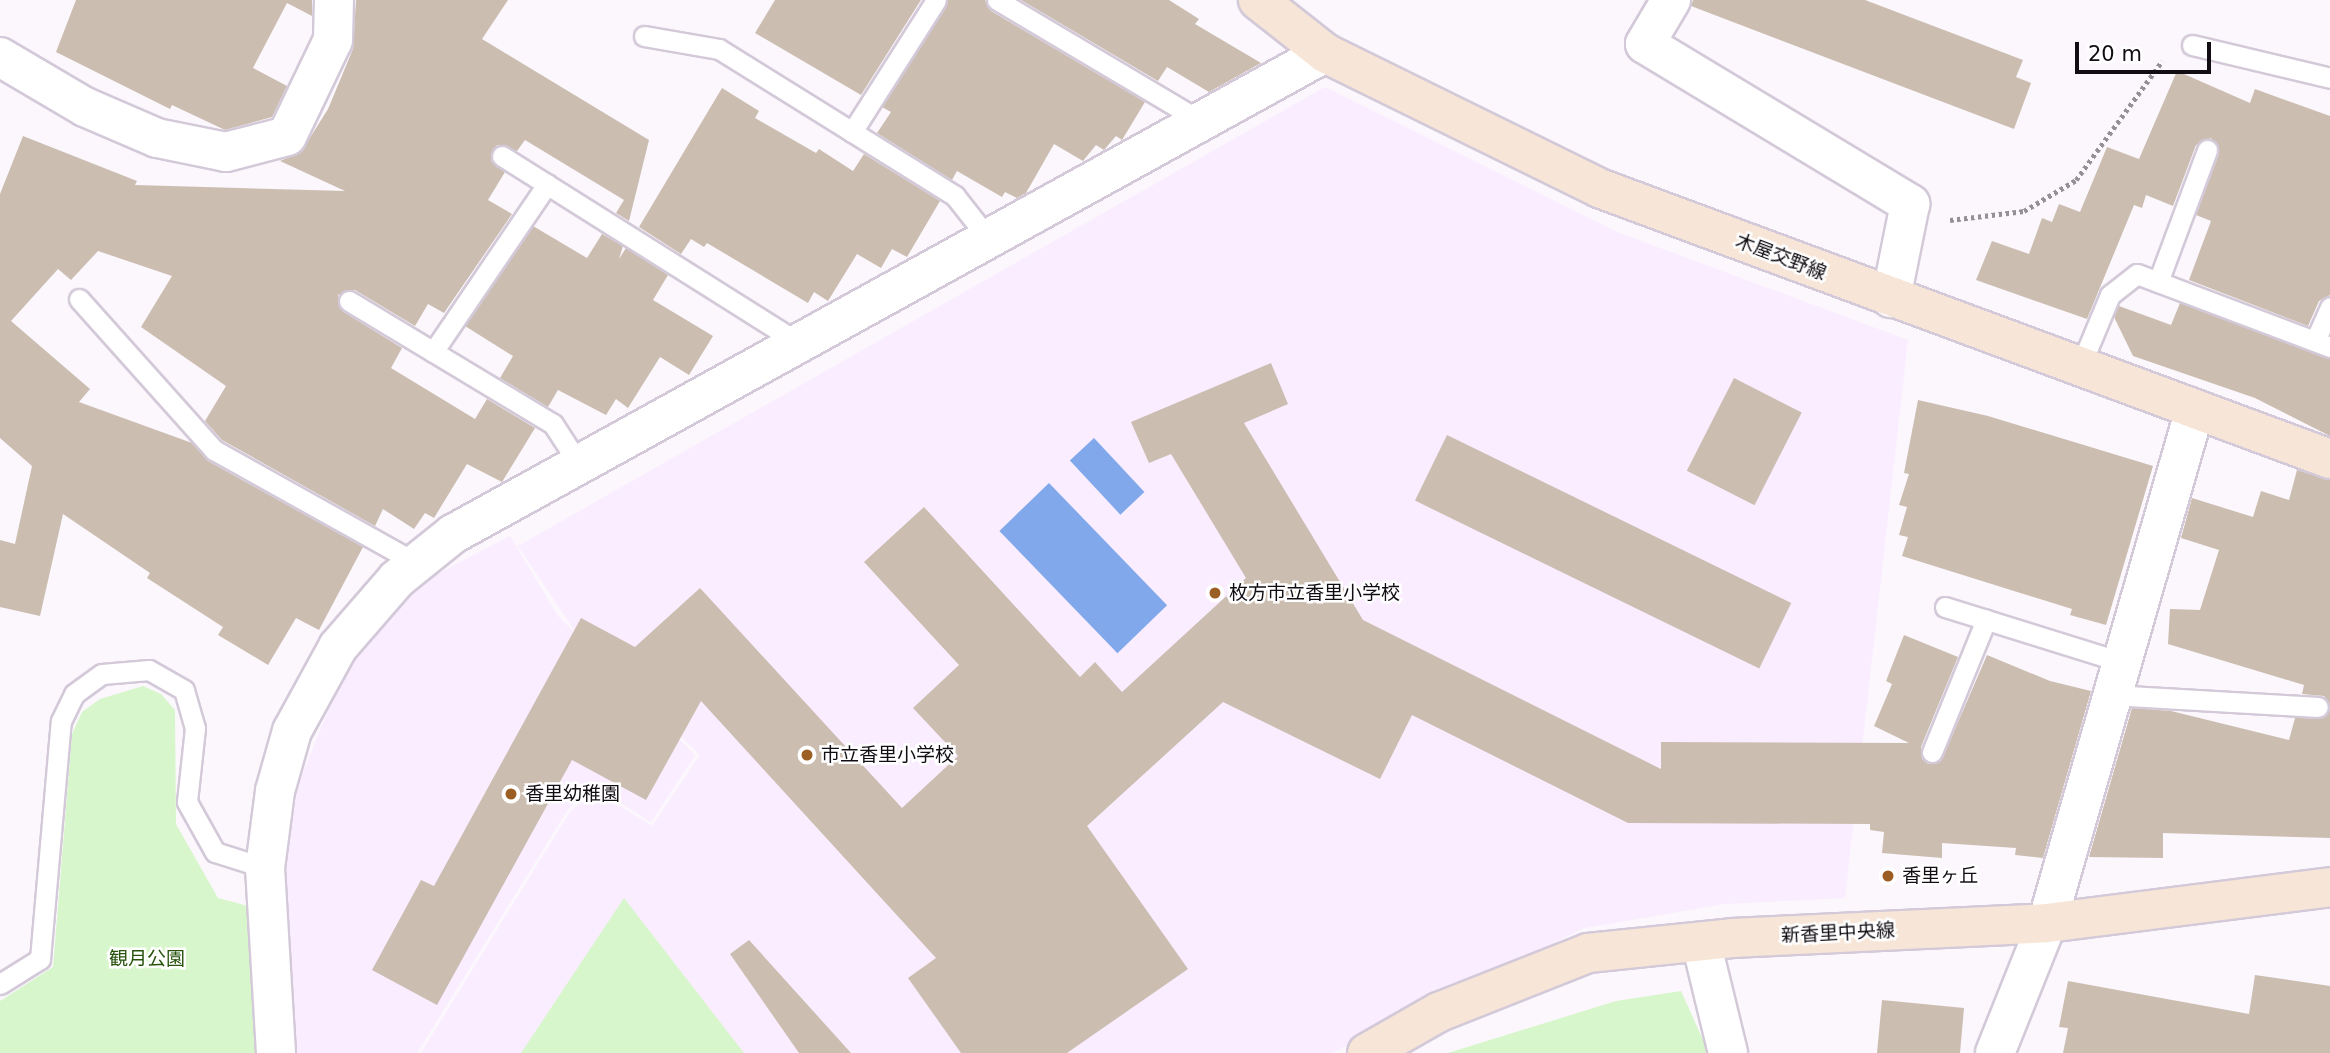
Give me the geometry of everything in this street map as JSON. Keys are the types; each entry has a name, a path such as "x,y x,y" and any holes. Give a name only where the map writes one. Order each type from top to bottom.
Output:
{"main road":[{"name":"木屋交野線","path":"1258,0 1325,52 1599,188 2330,459"},
{"name":"新香里中央線","path":"1367,1053 1440,1012 1588,953 1701,942 2047,923 2330,887"}],"street":[{"path":"0,57 85,107 157,138 226,152 288,136 334,40 334,0"},
{"path":"1671,0 1645,44 1910,204 1891,298"},
{"path":"276,1053 265,868 275,791 292,732 338,647 416,563 453,534 1325,52"},
{"path":"1995,1053 2047,923 2195,409"},
{"path":"1701,942 1728,1053"}],"lane":[{"path":"852,132 936,0"},
{"path":"997,0 1201,121"},
{"path":"644,36 719,49 955,196 988,238"},
{"path":"2192,45 2330,78"},
{"path":"2158,282 2207,150"},
{"path":"502,156 799,342"},
{"path":"433,352 547,184"},
{"path":"2080,367 2110,295 2137,274 2323,344 2330,307"},
{"path":"79,299 214,450 416,563"},
{"path":"349,301 553,424 579,464"},
{"path":"1945,607 1986,620 2117,678 2318,707"},
{"path":"1932,752 1986,620"},
{"path":"0,984 40,959 61,721 74,694 102,674 149,670 184,690 195,728 187,802 215,852 265,868"}],"path":[{"path":"1907,219 1971,221 2024,211 2076,180 2169,52 2192,45"}],"shaded area":[{"name":"枚方市立香里小学校","path":"1325,87 1617,232 1908,340 1845,898 1725,904 1584,928 1332,1053 421,1053 570,812 595,791 652,826 700,755 587,646 695,755 651,822 594,786 568,809 417,1053 291,1053 284,876 298,785 349,659 426,580 510,536 557,615 579,637 518,546"}],"green space":[{"name":"観月公園","path":"143,686 161,694 175,710 176,824 218,898 252,907 263,1053 0,1053 0,1001 53,967 72,734 82,712 100,699"},
{"path":"624,898 744,1053 521,1053"},
{"path":"1681,991 1709,1053 1448,1053 1616,1001"}],"water":[{"path":"1094,438 1144,492 1120,515 1070,461"},
{"path":"1049,483 1167,605 1117,653 999,531"}],"building":[{"path":"76,0 312,0 312,16 287,3 253,68 287,86 272,117 225,130 172,105 170,109 56,52"},
{"path":"356,0 508,0 482,39 649,140 629,221 616,213 624,200 525,140 517,151 497,145 491,161 505,172 488,200 512,214 444,313 428,304 415,326 355,290 338,295 342,311 402,348 391,368 475,419 487,399 535,428 502,482 467,464 434,518 425,513 414,529 383,509 375,526 222,440 205,421 226,386 141,327 172,276 98,251 71,280 58,269 11,321 90,389 79,402 192,443 208,461 363,547 319,630 296,618 268,665 218,635 223,627 147,578 150,573 63,514 40,616 0,607 0,540 15,544 32,466 0,438 0,194 23,136 137,181 135,185 345,191 280,161 301,152 328,109 353,49"},
{"path":"775,0 921,0 861,95 755,33"},
{"path":"948,0 985,0 991,11 1145,102 1122,140 1116,136 1104,150 1096,145 1083,161 1054,144 1026,193 1017,198 1005,192 1002,197 957,171 952,180 877,133 891,112 882,107"},
{"path":"1021,0 1169,0 1199,19 1195,24 1261,63 1209,92 1167,67 1158,81"},
{"path":"1693,0 1865,0 2023,60 2016,77 2031,83 2014,129 1691,6"},
{"path":"2177,71 2250,103 2255,89 2330,116 2330,295 2319,301 2308,326 2189,280 2211,221 2196,215 2219,154 2211,138 2196,145 2173,206 2146,195 2142,208 2134,205 2087,319 1976,280 1992,241 2029,254 2042,218 2052,222 2059,204 2080,212 2107,147 2139,159"},
{"path":"722,88 759,111 755,118 816,153 819,149 853,171 864,154 940,201 907,257 892,249 881,268 857,254 828,301 814,292 808,303 707,243 704,247 691,239 681,254 639,227"},
{"path":"533,226 587,258 602,234 623,246 619,259 626,248 668,275 653,300 713,336 689,375 660,357 628,408 616,399 606,415 558,390 548,407 500,378 513,356 465,326"},
{"path":"2180,303 2330,359 2330,436 2255,398 2133,356 2114,317 2119,306 2171,325"},
{"path":"1271,363 1288,404 1244,423 1363,620 1661,769 1661,742 1909,743 1874,726 1892,684 1886,681 1904,635 1958,657 1921,747 1922,759 1928,764 1943,757 1987,655 2050,681 2091,691 2043,858 2015,855 2016,848 1942,843 1942,858 1882,853 1884,832 1870,830 1870,824 1628,823 1412,715 1380,779 1223,702 1087,826 1188,969 1067,1053 961,1053 908,978 936,958 701,701 646,800 572,760 437,1005 372,970 421,880 434,886 581,618 635,647 700,588 902,808 958,756 913,708 959,665 864,562 924,507 1080,677 1095,662 1122,692 1246,578 1171,454 1149,463 1131,422"},
{"path":"1734,378 1802,413 1755,505 1687,471"},
{"path":"1918,400 1988,416 2153,466 2106,625 2070,615 2072,609 1902,556 1908,537 1899,535 1907,507 1899,505 1909,474 1904,473"},
{"path":"1447,435 1791,603 1759,669 1415,501"},
{"path":"2297,470 2330,480 2330,706 2324,696 2302,694 2304,685 2168,644 2170,609 2200,610 2219,550 2181,538 2192,498 2253,517 2261,491 2289,500"},
{"path":"2132,708 2171,711 2289,740 2295,718 2323,718 2330,709 2330,838 2163,833 2163,858 2089,857"},
{"path":"749,940 851,1053 799,1053 730,954"},
{"path":"2255,975 2330,986 2330,1053 2063,1053 2068,1028 2059,1027 2068,981 2249,1014"},
{"path":"1882,1000 1964,1008 1960,1053 1877,1053"}],"place":[{"name":"枚方市立香里小学校","path":"1215,593"},
{"name":"市立香里小学校","path":"807,755"},
{"name":"香里幼稚園","path":"511,794"},
{"name":"香里ヶ丘","path":"1888,876"}]}
